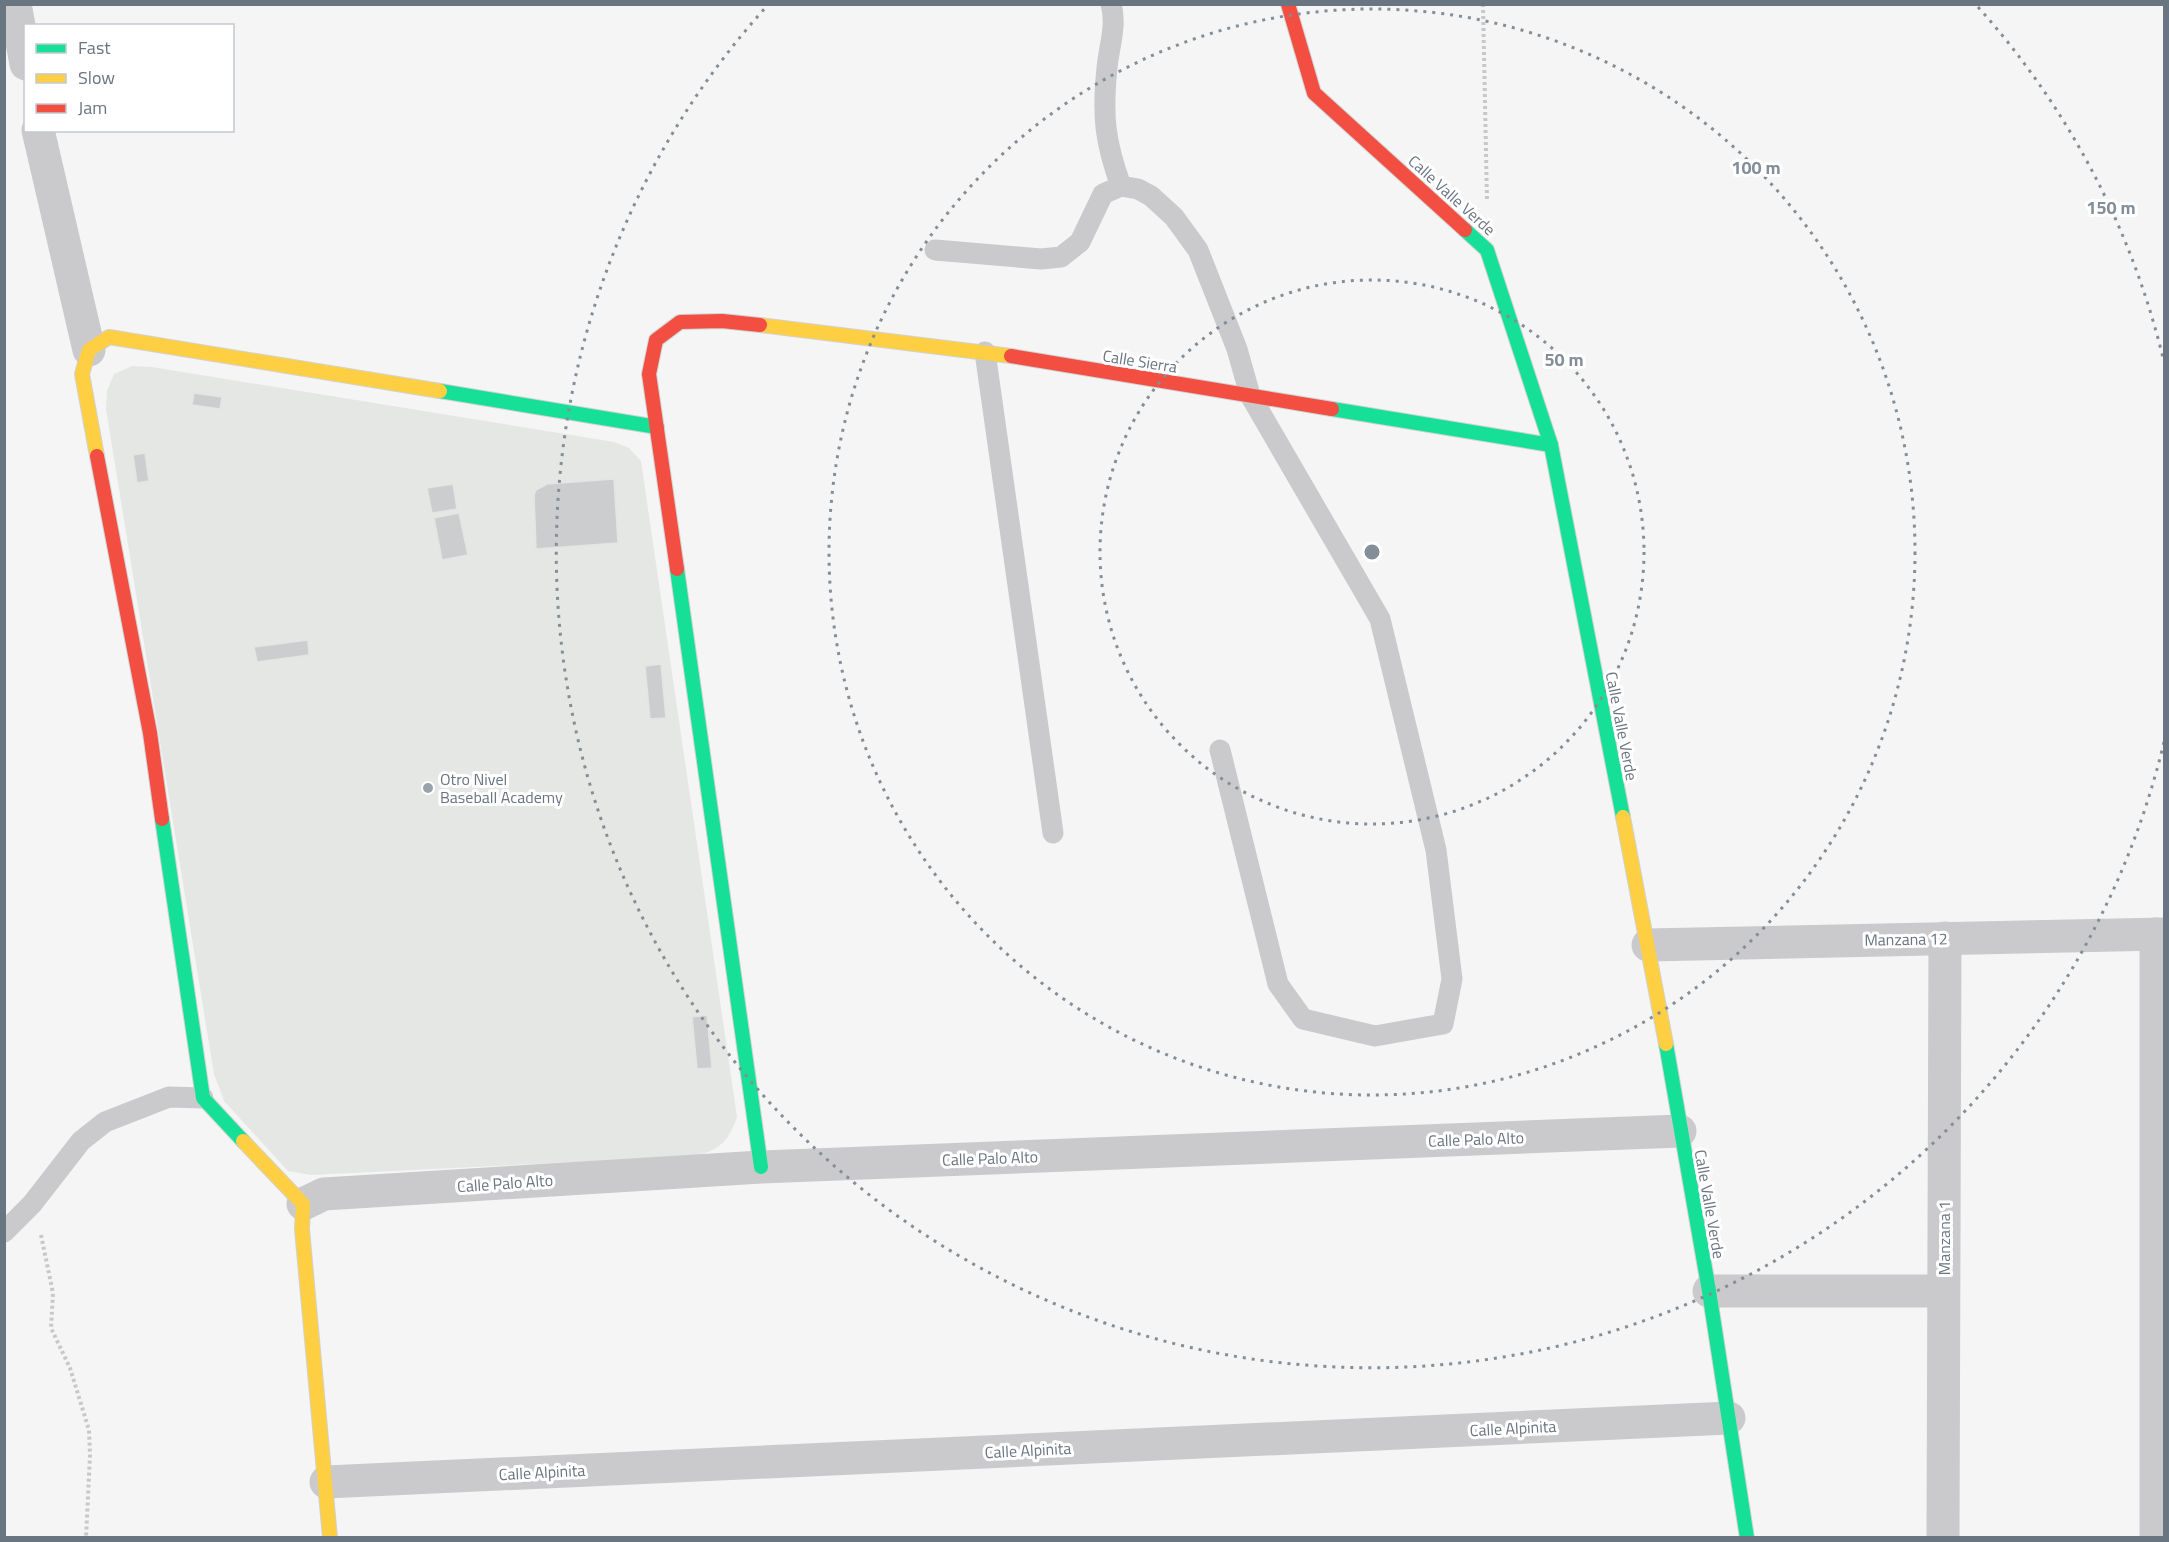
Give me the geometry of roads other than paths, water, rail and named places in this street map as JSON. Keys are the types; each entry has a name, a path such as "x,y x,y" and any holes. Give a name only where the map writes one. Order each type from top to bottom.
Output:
{"street":[{"path":"15,4 24,53"},
{"name":"Calle Valle Verde","path":"1288,4 1314,93 1487,249 1551,445 1648,945 1709,1291 1747,1538"},
{"path":"38,132 88,350 82,374 150,734 203,1098 303,1204 302,1229 330,1538"},
{"name":"Calle Sierra","path":"761,1167 650,374 656,340 680,322 722,321 985,352 1551,445"},
{"path":"88,350 109,337 657,427"},
{"path":"2156,1538 2160,934"},
{"name":"Manzana 12","path":"1648,945 2160,934"},
{"name":"Manzana 1","path":"1943,1538 1945,938"},
{"name":"Calle Palo Alto","path":"303,1204 324,1194 761,1167 1680,1131"},
{"path":"1709,1291 1943,1291"},
{"name":"Calle Alpinita","path":"326,1482 1729,1418"}],"lane":[{"path":"1111,4 1115,19 1107,68 1104,131 1121,186"},
{"path":"935,250 1041,259 1061,257 1080,242 1102,194 1121,186 1138,189 1151,196 1174,217 1198,250 1237,349 1250,395 1380,619 1436,850 1452,979 1443,1024 1375,1036 1303,1019 1278,984 1220,750"},
{"path":"985,352 1053,833"},
{"path":"4,1232 32,1204 81,1141 105,1122 169,1097 203,1098"}],"place":[{"name":"Otro Nivel Baseball Academy","path":"428,788"}]}
